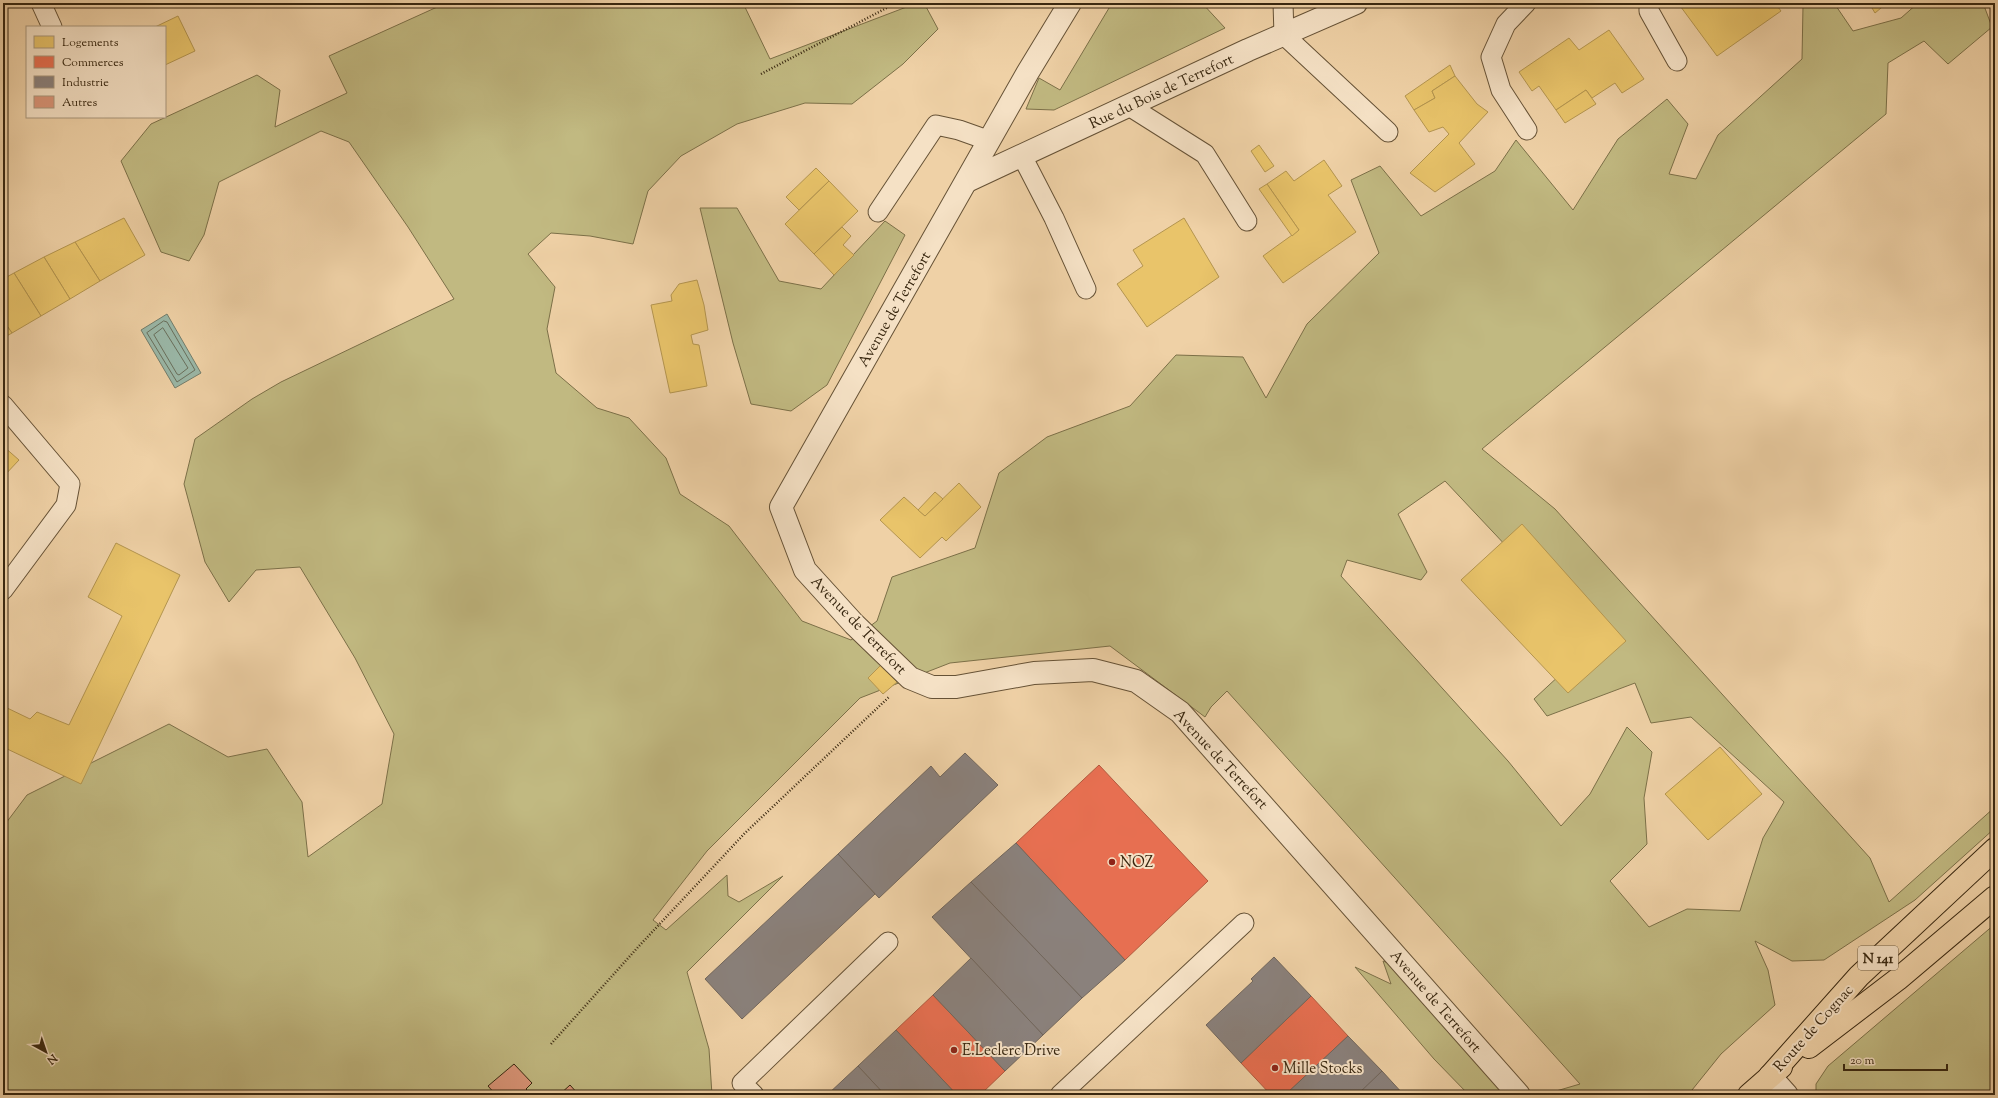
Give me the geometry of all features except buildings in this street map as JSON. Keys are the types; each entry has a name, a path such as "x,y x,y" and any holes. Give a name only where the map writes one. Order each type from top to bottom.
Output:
{"main road":[{"name":"Route de Cognac","path":"1770,1076 1859,976 1995,849"},
{"name":"Route de Cognac","path":"1749,1095 1770,1076 1898,979 1995,897"}],"street":[{"name":"Avenue de Terrefort","path":"1070,3 1028,72 781,507 805,570 854,624 910,678 932,687 956,686 1034,673 1093,670 1136,681 1180,712 1519,1095"},
{"name":"Rue du Bois de Terrefort","path":"967,181 1356,3"},
{"path":"1770,1076 1787,1095"}],"lane":[{"path":"41,3 52,26"},
{"path":"1283,3 1284,35 1388,132"},
{"path":"1526,3 1506,24 1491,57 1501,90 1527,130"},
{"path":"1649,3 1649,10 1677,61"},
{"path":"1129,106 1205,154 1247,221"},
{"path":"878,212 936,125 959,130 990,141"},
{"path":"1022,156 1054,218 1086,289"},
{"path":"3,405 70,484 66,505 3,590"},
{"path":"1060,1095 1244,923"},
{"path":"754,1095 742,1083 888,942"}],"path":[{"path":"761,74 896,3"},
{"path":"551,1044 745,833 910,678"}],"shaded area":[{"path":"446,3 743,3 770,59 917,3 924,3 938,29 903,64 852,104 805,103 737,124 681,156 648,191 633,244 590,236 551,233 528,254 555,287 547,329 556,373 597,408 629,418 666,458 680,494 729,526 802,621 851,640 877,621 892,577 975,548 999,473 1047,437 1130,406 1176,355 1243,357 1266,398 1307,324 1379,253 1351,180 1380,166 1421,216 1495,171 1516,140 1573,210 1618,139 1667,99 1688,124 1669,174 1696,179 1718,135 1802,59 1803,6 1800,3 1834,3 1853,31 1901,18 1918,3 1983,3 1992,27 1948,64 1924,41 1888,63 1886,114 1482,449 1555,509 1870,858 1889,902 1995,807 1995,828 1915,900 1824,960 1792,961 1755,941 1768,970 1775,1005 1721,1054 1688,1095 1546,1095 1580,1084 1227,691 1211,707 1205,717 1110,646 950,663 860,698 707,851 653,920 666,930 727,875 728,896 739,902 783,876 687,972 709,1049 712,1095 3,1095 3,827 27,795 169,724 228,757 267,749 302,802 308,857 382,804 394,734 355,658 300,567 256,570 229,602 205,562 184,484 195,439 252,399 281,382 454,299 408,227 349,142 321,131 219,182 204,235 189,261 161,252 121,161 151,124 257,75 280,90 275,127 347,93 329,56","holes":["1445,481 1509,549 1575,661 1534,699 1547,716 1635,683 1651,723 1691,717 1784,802 1763,838 1740,911 1687,909 1649,927 1610,881 1647,844 1644,798 1652,752 1627,727 1590,794 1561,826 1508,761 1341,576 1347,560 1421,580 1427,572 1398,514"]},
{"path":"1112,3 1202,3 1225,28 1054,110 1026,109 1039,78 1060,90"},
{"path":"700,208 737,208 779,281 821,289 885,221 905,235 827,385 791,411 751,404 733,343"},
{"path":"1995,924 1995,1095 1816,1095 1816,1084 1828,1066"},
{"path":"1383,961 1393,965 1511,1095 1469,1095 1434,1059 1355,967 1391,984"}],"water":[{"path":"167,314 201,373 175,388 141,330"}],"place":[{"name":"NOZ","path":"1112,862"},
{"name":"E.Leclerc Drive","path":"954,1050"},
{"name":"Mille Stocks","path":"1275,1068"}]}
